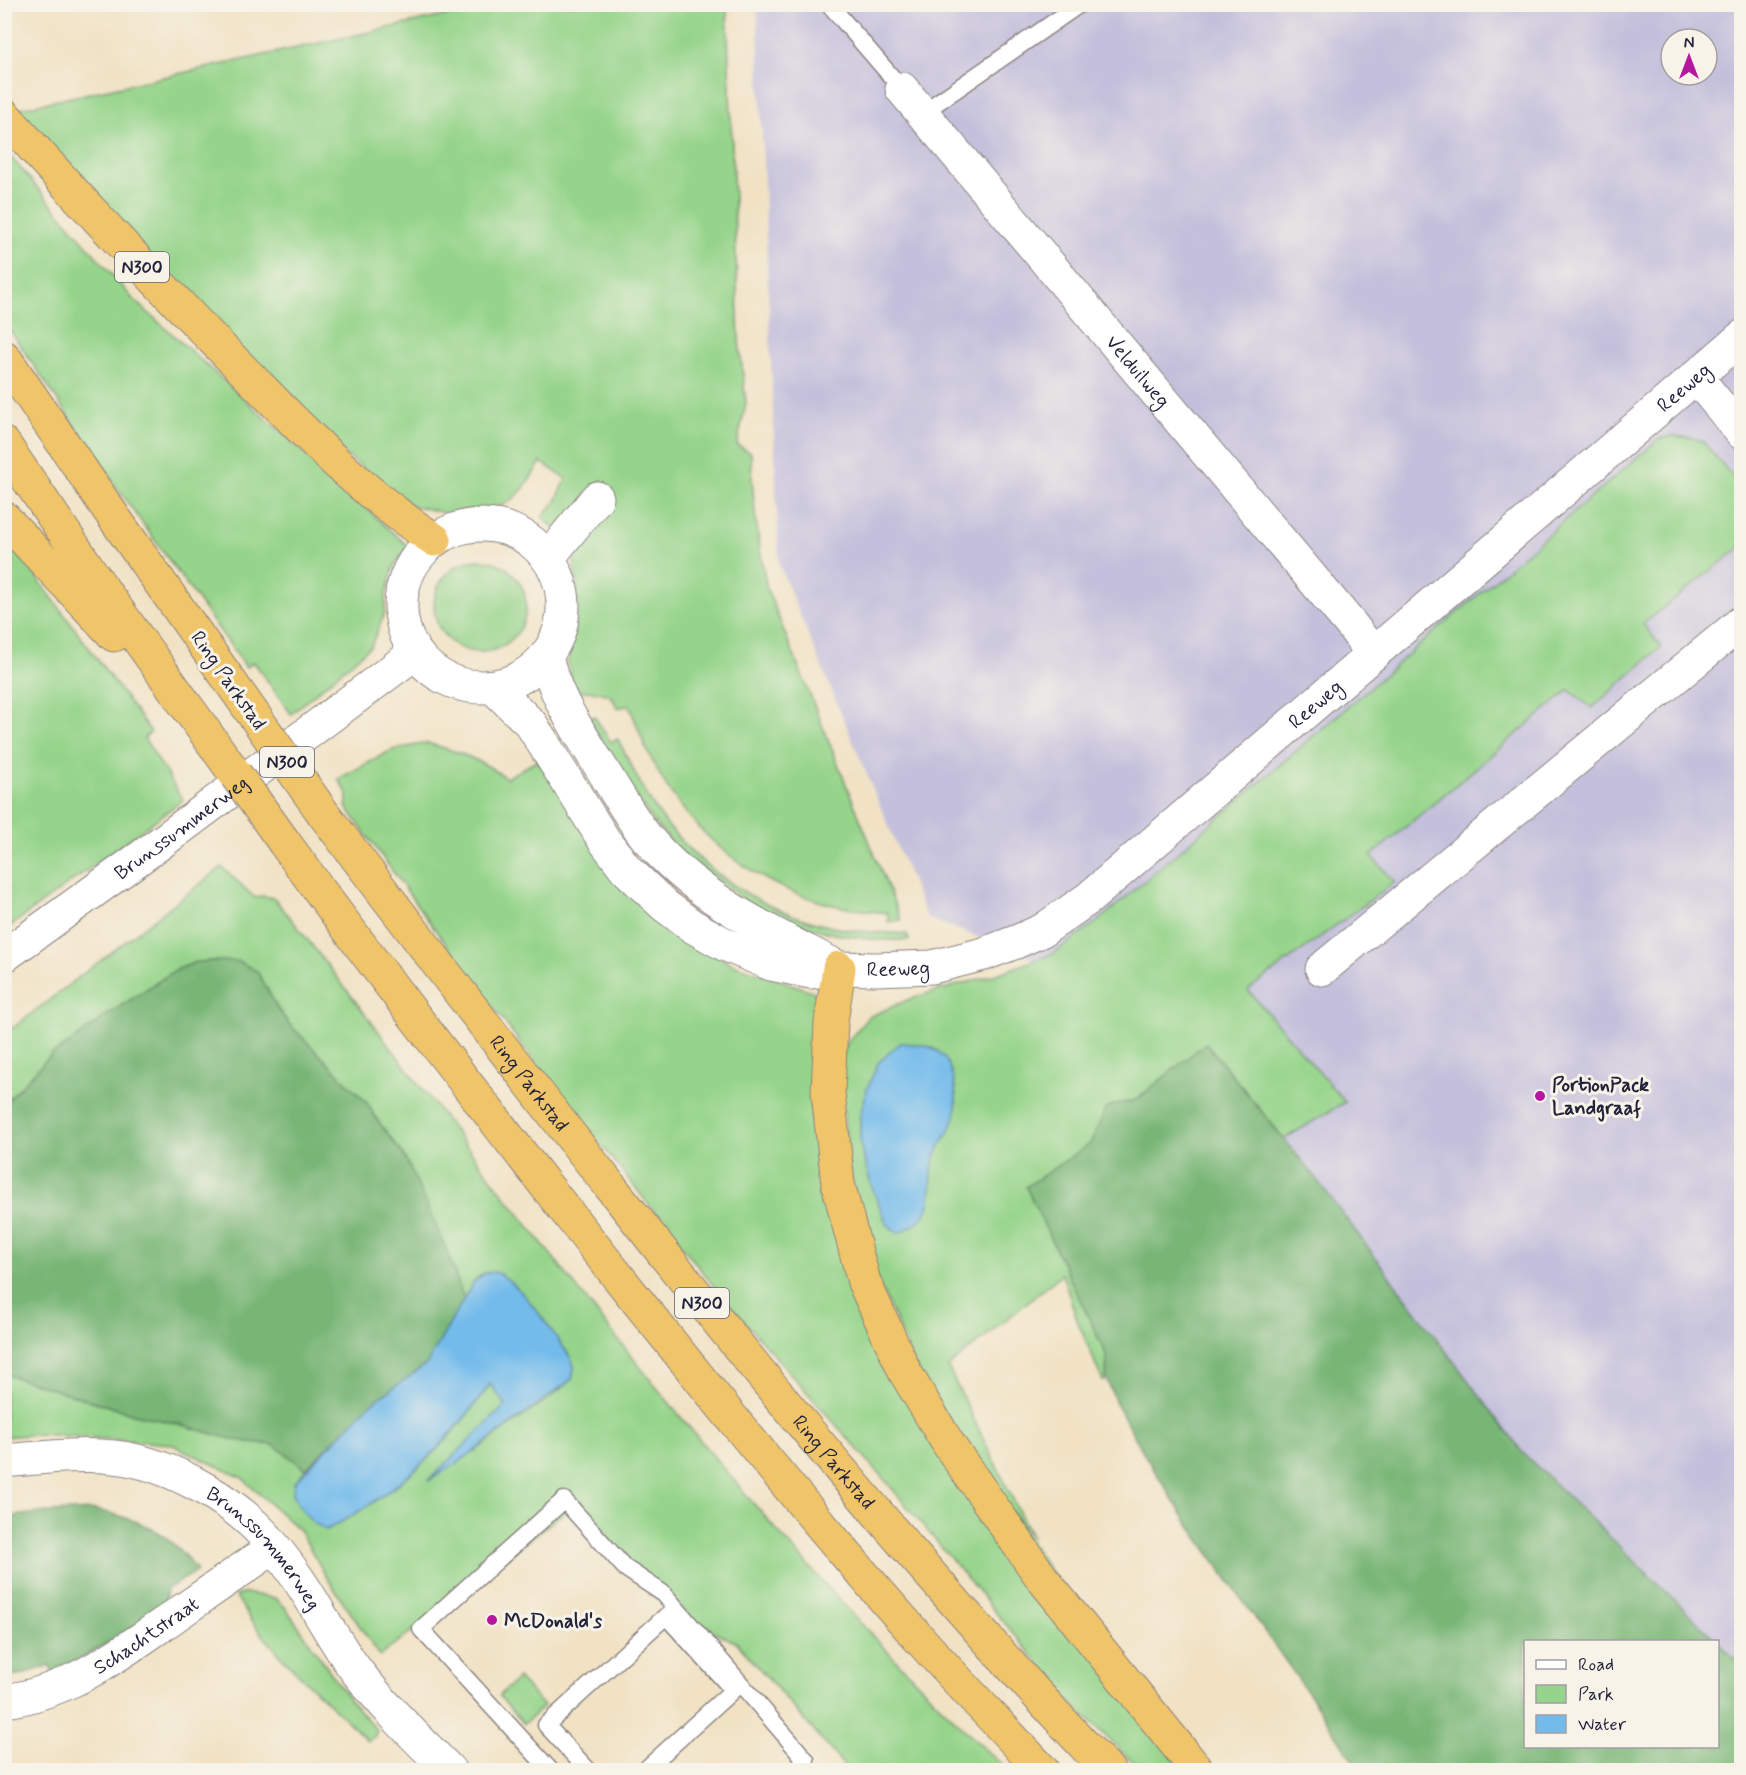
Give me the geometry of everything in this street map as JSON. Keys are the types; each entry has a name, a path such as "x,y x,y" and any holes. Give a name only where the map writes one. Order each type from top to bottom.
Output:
{"highway":[{"name":"N300","path":"4,115 93,215 210,338 320,447 365,490 401,518 435,540"},
{"name":"Ring Parkstad","path":"4,357 107,508 323,813 497,1043 658,1248 815,1442 1053,1713 1108,1770"},
{"name":"N300","path":"4,444 108,597 333,910 482,1104 638,1302 766,1459 915,1634 1042,1770"},
{"name":"N300","path":"4,518 211,740"},
{"path":"839,968 830,1033 828,1104 838,1184 864,1282 906,1372 950,1445 1042,1578 1197,1770"}],"street":[{"name":"Velduilweg","path":"902,89 1346,618 1373,654"},
{"name":"Reeweg","path":"493,687 531,724 604,840 626,869 664,905 692,926 724,944 771,964 811,972 839,968 932,967 984,954 1043,930 1089,898 1742,337"},
{"path":"1696,376 1742,433"},
{"path":"548,558 597,498"},
{"path":"480,525 499,527 517,533 534,543 548,558 558,577 563,597 562,618 557,638 546,656 531,671 513,681 493,687 467,686 441,677 427,667 415,653 406,636 401,616 401,596 405,578 415,560 435,540 462,527 480,525"},
{"path":"1322,969 1742,622"},
{"name":"Brunssummerweg","path":"4,956 159,844 415,653"},
{"name":"Reeweg","path":"546,656 550,674 562,704 646,837 697,885 737,913 839,968"},
{"name":"Brunssummerweg","path":"4,1461 84,1456 114,1457 144,1463 192,1483 223,1500 246,1517 274,1547 301,1584 358,1674 386,1707 449,1770"},
{"name":"Schachtstraat","path":"4,1701 27,1698 63,1685 100,1666 274,1547"}],"lane":[{"path":"829,4 902,89"},
{"path":"922,113 1080,4"},
{"path":"550,1770 421,1629 564,1500 625,1568 664,1594 799,1751 806,1760 795,1770"},
{"path":"588,1770 546,1725 666,1616 733,1690 645,1770"}],"shaded area":[{"path":"757,5 1741,5 1741,1739 1719,1712 1719,1640 1656,1640 1099,983 927,918 779,565"}],"green space":[{"path":"494,5 727,5 739,341 746,403 737,445 751,453 756,521 767,589 901,920 888,922 888,913 844,907 806,897 776,885 749,869 700,829 679,804 661,777 646,748 629,705 618,708 611,696 597,692 573,693 568,662 578,602 574,562 586,534 553,527 542,517 556,501 566,479 541,462 523,489 511,501 499,507 444,513 411,505 313,430 12,110"},
{"path":"4,149 133,299 408,546 394,566 386,595 385,613 371,646 291,714 254,662 246,667 120,492 5,323"},
{"path":"1672,436 1702,441 1741,486 1741,547 1643,624 1661,647 1592,708 1569,690 1371,856 1395,882 1248,990 1345,1102 1284,1139 1206,1043 1136,1100 1107,1107 1090,1144 1026,1187 1107,1356 1106,1378 1103,1382 1078,1322 1062,1274 948,1367 1032,1538 964,1451 917,1369 870,1263 849,1166 839,1065 848,1041 868,1017 912,998 997,974 1054,953 1097,922 1659,439"},
{"path":"4,540 27,564 151,732 144,738 183,800 5,930"},
{"path":"480,560 497,564 512,574 522,589 526,606 522,623 512,638 497,648 480,652 463,648 448,638 438,623 434,606 438,589 448,574 463,564"},
{"path":"594,716 611,742 618,739 647,796 668,825 704,863 725,879 747,894 795,916 841,929 907,934 909,940 877,940 834,934 782,919 749,903 686,857 651,819 589,720"},
{"path":"427,743 468,757 506,778 538,760 630,896 677,932 732,964 815,992 851,1273 1183,1770 1141,1770 1076,1708 884,1479 721,1295 534,1061 436,931 346,807 348,794 338,779 392,750"},
{"path":"222,867 255,898 262,896 274,898 323,958 591,1306 723,1468 861,1624 1007,1770 848,1770 737,1643 697,1623 651,1593 580,1500 380,1656 327,1578 300,1531 242,1478 171,1444 41,1434 5,1437 5,1374 134,1414 235,1440 274,1445 306,1469 294,1483 326,1530 375,1501 418,1468 456,1428 490,1384 507,1405 431,1478 466,1457 548,1399 572,1379 574,1367 571,1358 532,1305 506,1280 495,1274 484,1274 475,1281 464,1299 446,1249 412,1172 402,1153 367,1103 289,1024 277,1008 267,988 217,961 196,962 174,971 104,1017 51,1055 5,1103 5,1034"},
{"path":"238,961 257,971 277,1008 289,1024 367,1103 402,1153 412,1172 446,1249 464,1299 427,1364 368,1406 306,1469 274,1445 235,1440 134,1414 5,1374 5,1103 51,1055 104,1017 174,971 196,962"},
{"path":"1206,1043 1314,1176 1522,1452 1716,1640 1524,1640 1524,1748 1719,1748 1719,1643 1741,1665 1741,1770 1359,1770 1311,1697 1189,1525 1146,1457 1117,1405 1106,1378 1107,1356 1026,1187 1090,1144 1107,1107 1136,1100"},
{"path":"95,1510 126,1518 152,1529 176,1547 197,1571 167,1589 165,1605 110,1642 53,1674 50,1665 25,1674 5,1677 5,1517"},
{"path":"245,1593 275,1598 285,1607 352,1703 377,1730 375,1736 368,1741 279,1654 236,1596"},
{"path":"518,1678 544,1706 524,1724 499,1696"}],"water":[{"path":"900,1043 926,1046 940,1053 953,1076 956,1106 953,1123 934,1160 929,1205 926,1212 917,1223 898,1233 887,1224 871,1185 860,1144 860,1116 867,1089 878,1063"},
{"path":"495,1272 515,1286 536,1309 571,1358 574,1367 572,1379 466,1457 428,1481 506,1405 490,1384 437,1449 397,1485 326,1530 312,1522 299,1506 293,1493 294,1483 368,1406 427,1364 473,1283 485,1273"}],"place":[{"name":"PortionPack Landgraaf","path":"1540,1096"},
{"name":"McDonald's","path":"492,1620"}]}
